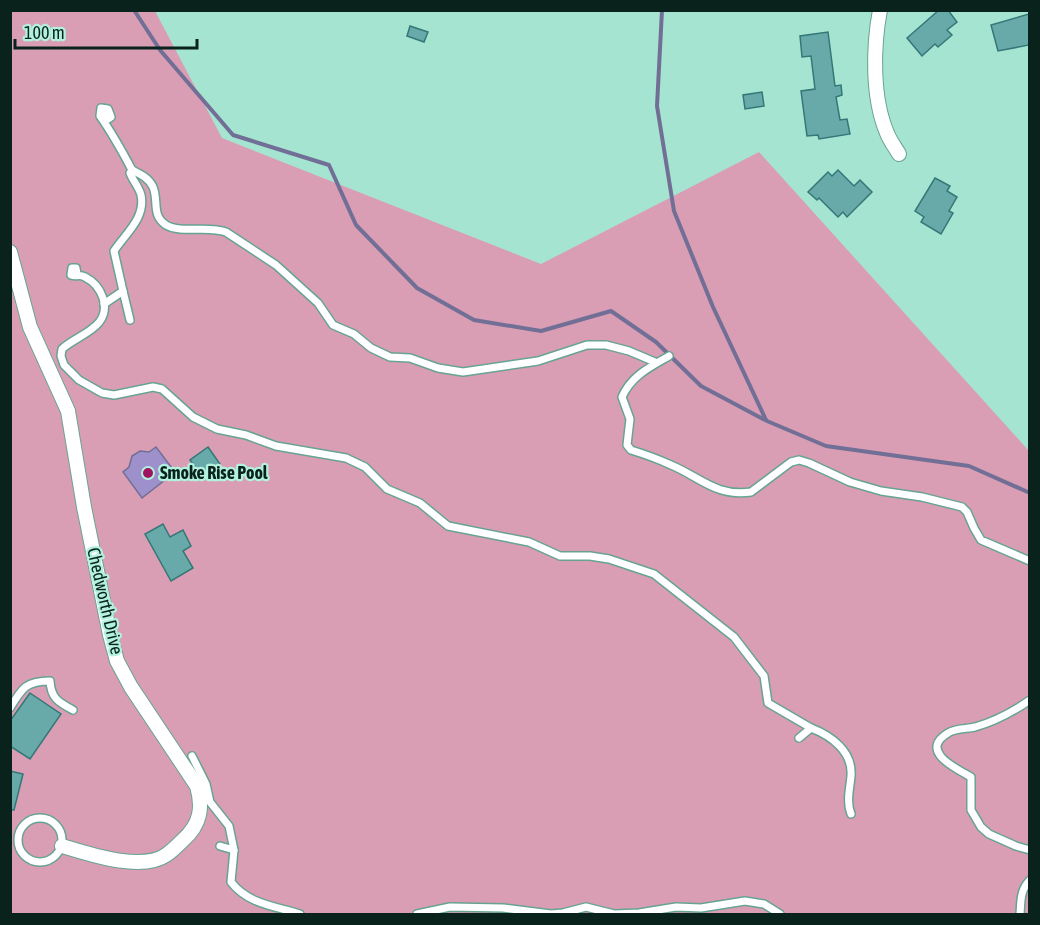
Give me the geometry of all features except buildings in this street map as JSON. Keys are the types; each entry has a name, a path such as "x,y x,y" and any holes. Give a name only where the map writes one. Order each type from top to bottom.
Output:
{"street":[{"path":"880,10 875,40 879,103 887,133 899,154"},
{"name":"Chedworth Drive","path":"10,252 30,327 68,411 84,507 117,661 131,687 197,786 201,799 199,820 187,836 165,856 151,861 128,862 62,846"}],"lane":[{"path":"105,114 107,117 109,114 107,110 103,111 104,119 111,117 108,109 101,108 100,116 132,170 146,178 153,186 157,216 167,226 180,229 219,229 226,232 276,265 318,303 328,321 333,325 354,334 380,354 419,360 438,368 463,372 538,361 587,345 606,345 656,362"},
{"path":"130,320 114,251 132,229 142,205 141,194 130,173 132,170"},
{"path":"75,272 72,271 73,274 77,274 76,268 72,268 71,275 85,277 100,290 104,304 101,319 96,327 62,349 61,356 64,365 89,386 102,393 114,395 153,387 162,389 193,417 217,429 246,435 276,446 334,455 356,462 365,467 387,489 420,503 448,526 529,542 560,556 603,558 654,574 734,637 764,676 768,703 839,745 850,761 848,805 851,814"},
{"path":"104,304 112,301 123,291"},
{"path":"669,356 656,362 630,383 622,397 630,419 627,445 631,450 671,465 705,485 744,493 751,492 791,462 799,460 850,482 890,494 922,497 962,507 968,512 981,540 1029,561"},
{"path":"10,708 28,684 50,681 51,694 56,700 73,710"},
{"path":"1029,700 976,727 949,731 940,740 938,746 938,752 944,762 970,777 971,810 981,827 989,834 1029,850"},
{"path":"799,738 812,728"},
{"path":"192,756 206,784 210,802 229,826 234,850 231,882 241,893 261,904 300,915"},
{"path":"44,817 59,827 63,839 62,846 55,857 48,861 36,862 25,857 17,839 25,823 44,817"},
{"path":"220,846 234,850"},
{"path":"1020,915 1021,894 1029,880"},
{"path":"417,915 450,907 503,908 550,914 586,907 614,914 639,913 676,907 701,908 745,901 764,904 780,915"}],"shaded area":[{"path":"10,11 155,11 222,138 541,264 759,152 1029,451 1029,914 11,914"},
{"name":"Smoke Rise Pool","path":"156,447 175,472 142,498 123,472 129,467 132,456 140,451 149,452"}],"waterway":[{"path":"134,10 160,50 233,135 329,165 356,225 417,288 474,320 541,331 611,311 656,342 701,386 767,421 826,446 969,466 1030,493"},
{"path":"662,10 657,106 674,211 713,307 766,420"}],"place":[{"name":"Smoke Rise Pool","path":"148,473"}]}
